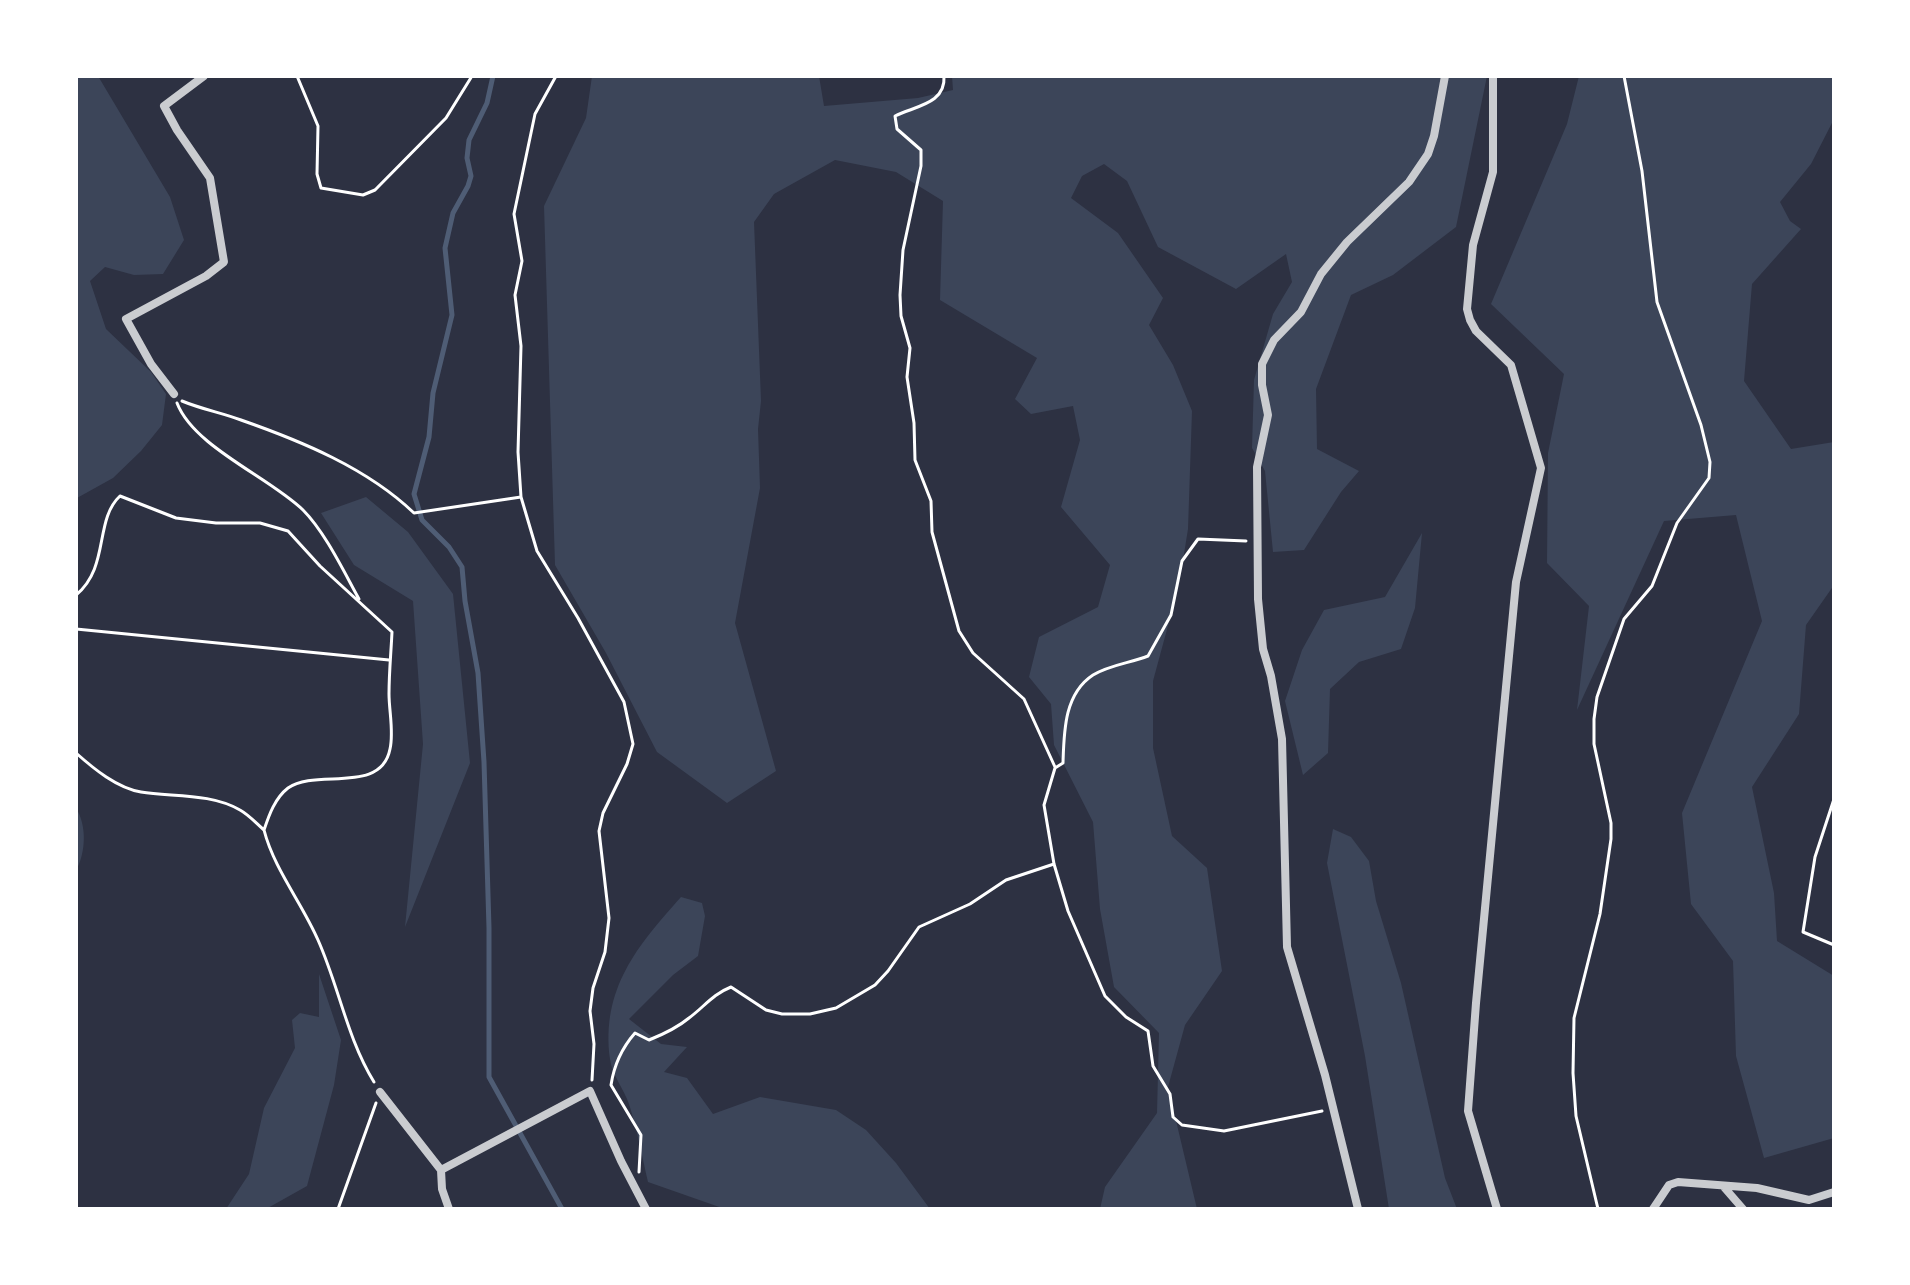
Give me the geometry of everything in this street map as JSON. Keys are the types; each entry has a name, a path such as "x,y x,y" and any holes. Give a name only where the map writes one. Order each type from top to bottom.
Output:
{"street":[{"path":"174,394 151,364 126,319 206,276 224,262 210,178 164,106 204,76"},
{"path":"1358,1209 1287,947 1282,739 1260,625 1257,467 1268,415 1262,385 1262,364 1274,340 1301,312 1321,274 1347,242 1402,190 1428,154 1445,76"},
{"path":"1493,76 1493,172 1473,245 1467,309 1476,331 1511,365 1541,468 1515,597 1468,1111 1497,1209"},
{"path":"441,1170 590,1091 646,1209"},
{"path":"380,1092 441,1170 442,1189 449,1209"},
{"path":"1653,1209 1669,1185 1678,1182 1757,1188 1809,1200 1834,1192"},
{"path":"1723,1186 1743,1209"}],"path":[{"path":"297,76 318,126 317,174 321,188 363,195 375,190 446,118 472,76"},
{"path":"944,76 941,93 932,101 895,116 897,129 921,150 921,166 903,250 900,295 901,316 910,348 907,377 914,423 915,460 931,501 932,532 959,631 973,653 1024,699 1055,768 1044,805 1054,864 1086,958 1105,996 1126,1017 1148,1031 1153,1066 1170,1094 1173,1117 1182,1125 1224,1131 1333,1109"},
{"path":"1598,1209 1576,1116 1573,1073 1574,1018 1600,914 1611,839 1611,823 1594,744 1597,697 1624,619 1652,586 1677,523 1709,478 1710,462 1701,425 1657,302 1642,171 1624,76"},
{"path":"554,77 535,114 514,214 522,261 515,295 521,346 518,452 521,497 529,533 537,551 624,702 633,744 627,764 603,813 599,831 609,918 605,952 593,988 590,1011 594,1044 590,1091"},
{"path":"174,394 183,402 258,426 322,454 382,485 414,513 521,497"},
{"path":"174,394 182,416 218,449 305,513 340,565 360,603"},
{"path":"76,595 91,581 110,510 120,496 176,518 216,523 260,523 288,531 320,566 392,632 389,660 391,748 382,765 370,774 299,782 288,788 277,800 264,830"},
{"path":"1055,768 1063,763 1064,730 1071,701 1081,685 1094,675 1148,656 1171,615 1182,561 1191,546 1198,539 1259,542"},
{"path":"76,629 389,660"},
{"path":"76,754 106,776 139,792 230,805 243,811 264,830 272,855 320,945 352,1039 380,1092 338,1209"},
{"path":"1834,799 1815,857 1803,932 1834,945"},
{"path":"636,1191 641,1135 611,1085 615,1065 625,1044 635,1033 649,1040 672,1030 717,992 731,987 766,1010 782,1014 810,1014 836,1008 875,985 919,927 970,904 1006,880 1054,864"}],"shaded area":[{"path":"76,76 98,76 170,197 184,240 163,274 134,275 105,267 90,281 106,329 151,372 166,394 162,425 141,451 113,478 77,498"},
{"path":"592,76 819,76 824,106 918,98 953,90 952,76 1487,76 1456,227 1393,275 1351,295 1316,389 1317,449 1359,471 1341,492 1304,550 1273,552 1265,471 1252,448 1254,380 1273,314 1292,282 1286,254 1236,289 1158,247 1127,181 1104,164 1082,176 1071,198 1118,233 1163,298 1149,325 1173,365 1192,411 1188,529 1179,585 1153,681 1153,748 1172,836 1207,868 1222,971 1185,1025 1168,1087 1197,1209 1100,1209 1105,1187 1157,1113 1159,1033 1114,987 1100,909 1093,822 1054,745 1051,704 1029,677 1039,637 1098,607 1110,565 1061,507 1080,440 1073,406 1031,414 1015,399 1037,358 940,300 943,201 896,172 835,160 774,194 754,222 761,401 758,429 760,488 735,623 776,771 727,803 657,752 606,653 555,565 544,206 586,118"},
{"path":"1579,76 1834,76 1834,119 1811,164 1780,202 1790,221 1801,229 1752,284 1744,381 1791,449 1834,442 1834,585 1806,625 1799,714 1752,787 1774,893 1777,941 1834,976 1834,1138 1764,1158 1736,1056 1733,961 1691,904 1682,813 1762,621 1736,515 1664,521 1577,710 1589,606 1547,563 1548,453 1564,374 1491,304 1567,124"},
{"path":"366,497 408,532 453,594 470,763 405,927 423,744 413,601 354,565 321,513"},
{"path":"1422,533 1415,608 1401,649 1359,662 1330,689 1328,753 1303,775 1285,701 1302,650 1324,610 1385,597"},
{"path":"76,808 84,839 76,871"},
{"path":"1333,829 1351,837 1369,861 1376,901 1401,983 1445,1178 1457,1209 1389,1209 1365,1056 1327,863"},
{"path":"681,897 702,903 705,916 698,956 673,975 629,1019 661,1044 687,1047 664,1072 687,1078 713,1114 760,1097 836,1110 866,1130 896,1163 930,1209 725,1209 648,1182 629,1104 611,1065 611,1011 617,990 637,951"},
{"path":"319,974 341,1040 334,1085 307,1186 266,1209 226,1209 249,1174 264,1108 295,1048 292,1020 300,1013 319,1017"}],"waterway":[{"path":"493,76 487,103 469,140 467,158 471,176 453,213 445,248 452,315 433,393 429,437 414,494 422,520 449,547 462,567 478,673 489,928 489,1077 562,1209"}]}
